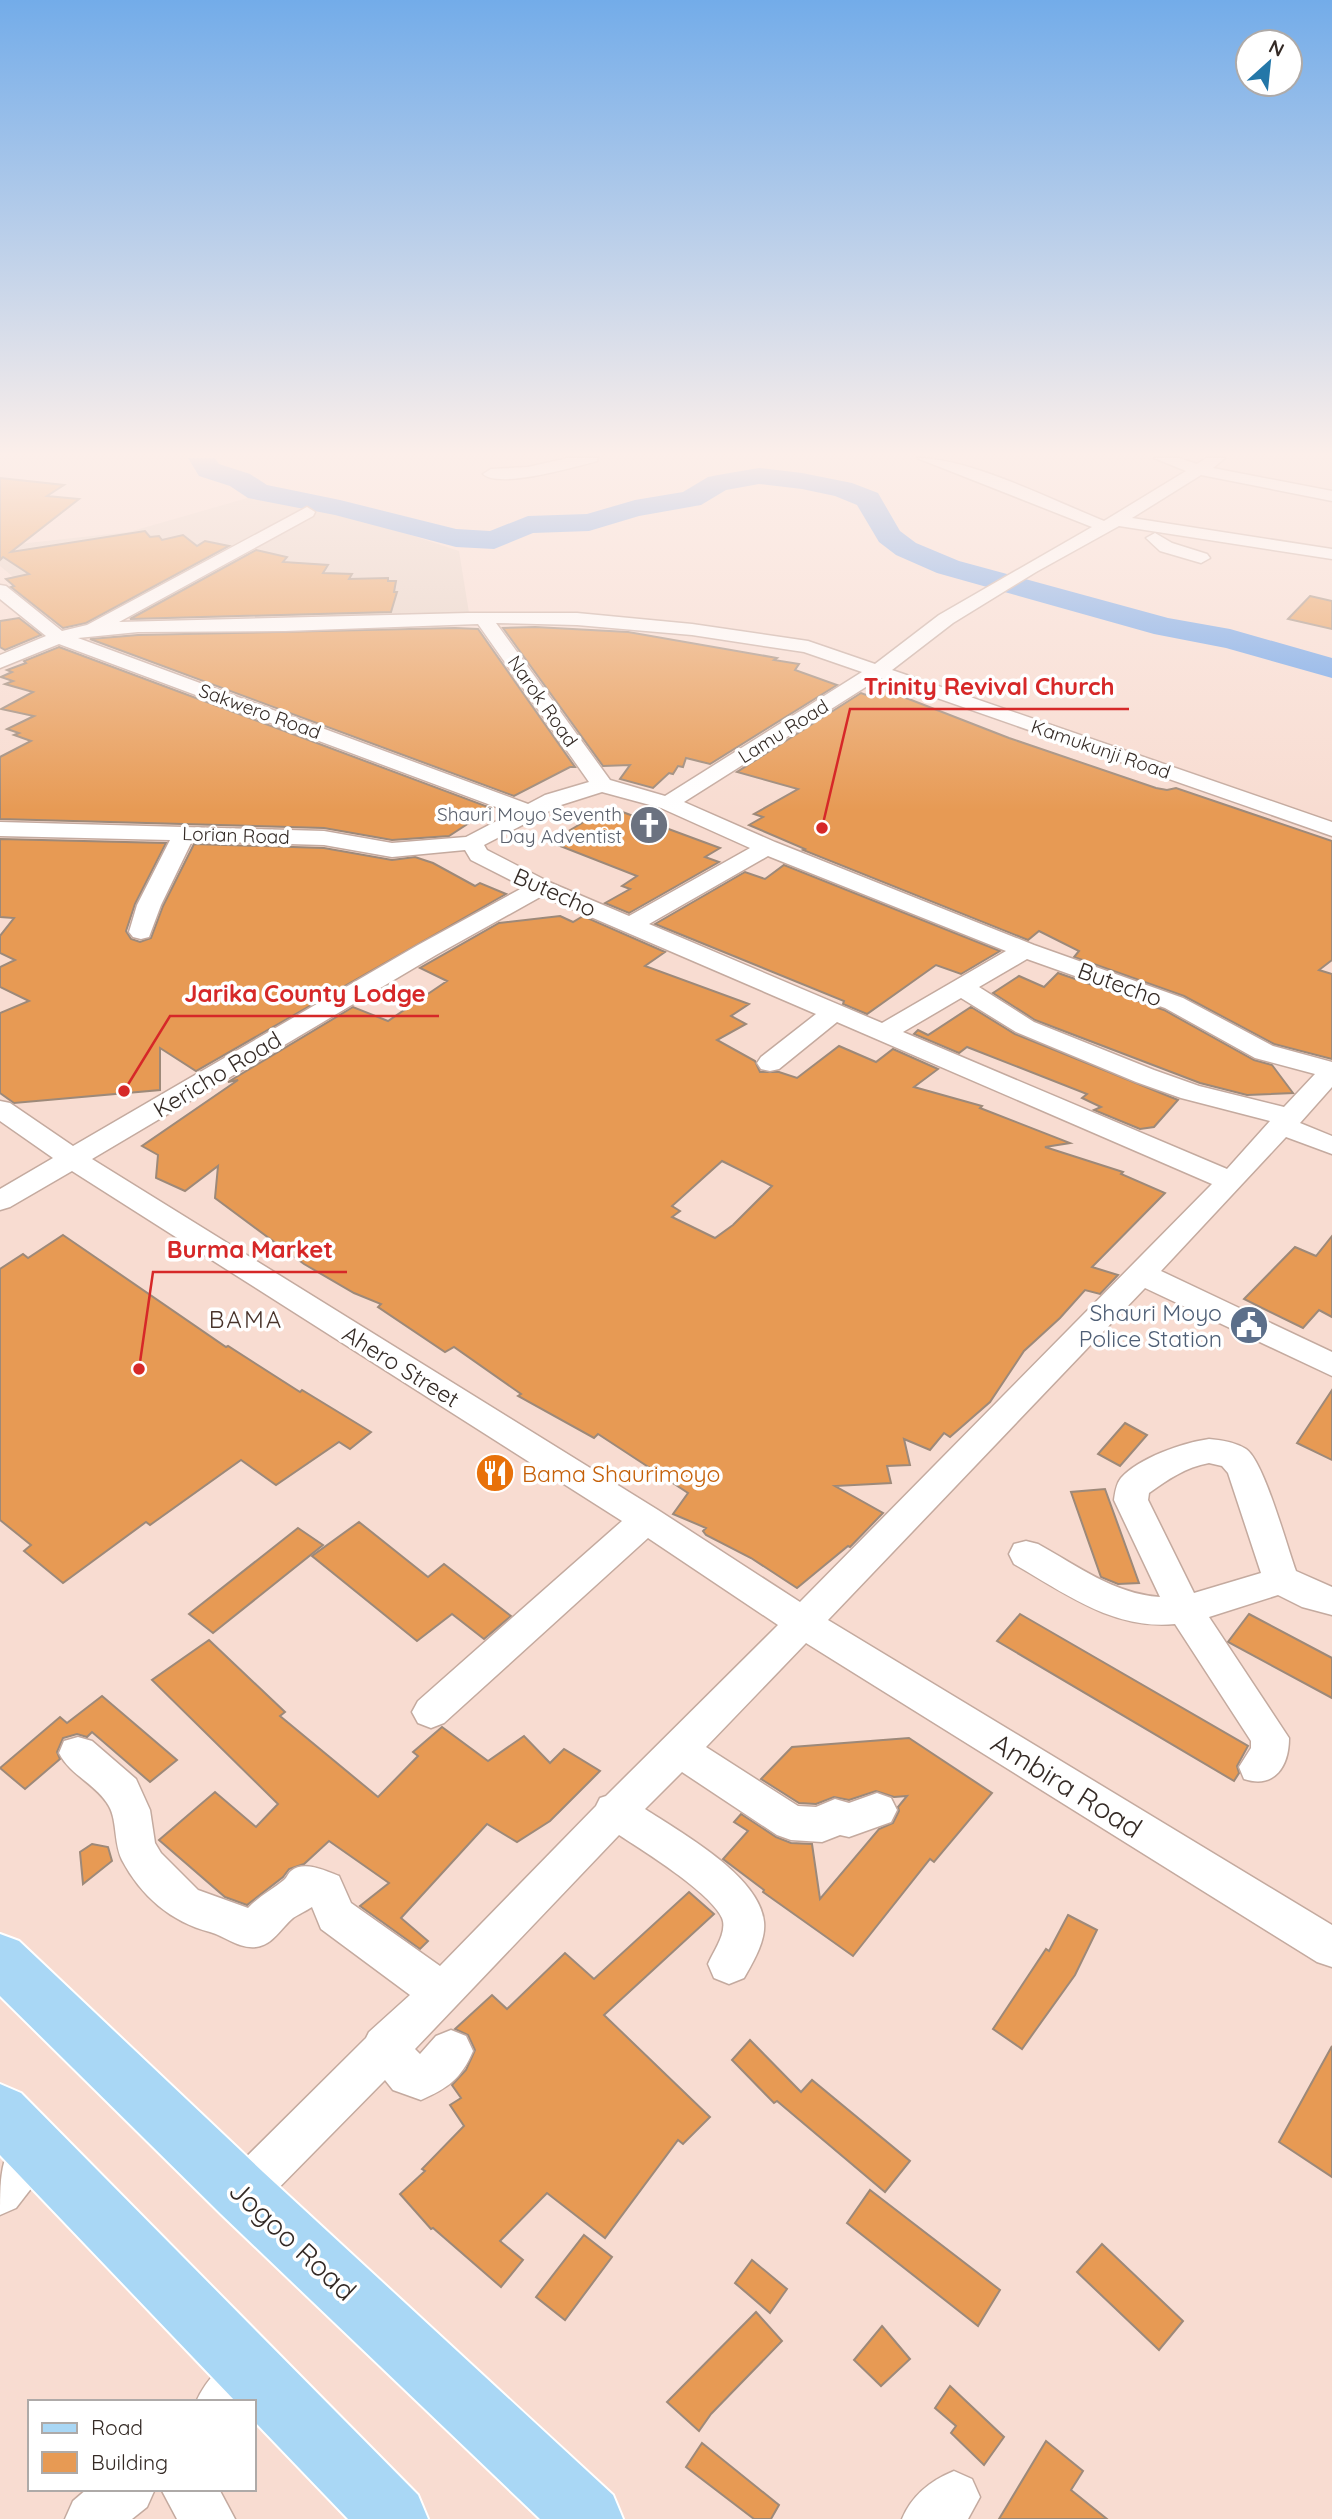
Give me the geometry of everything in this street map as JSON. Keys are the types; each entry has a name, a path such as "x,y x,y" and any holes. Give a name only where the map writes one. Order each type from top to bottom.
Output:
{"main road":[{"name":"Jogoo Road","path":"0,1958 242,2193 589,2519"},
{"path":"11,2151 252,2400"},
{"path":"256,2403 394,2519"}],"street":[{"path":"88,630 189,576"},
{"name":"Lamu Road","path":"668,803 878,671 946,618 1017,576"},
{"name":"Sakwero Road","path":"0,590 60,638 532,813"},
{"name":"Kamukunji Road","path":"0,662 88,630 483,618 620,622 743,636 808,647 1332,829"},
{"name":"Narok Road","path":"483,618 602,785"},
{"path":"471,843 553,800 602,785"},
{"name":"Butecho","path":"602,785 668,803 767,847 1025,950 1174,1003 1264,1052 1332,1071"},
{"name":"Lorian Road","path":"0,829 324,838 392,850 471,843"},
{"path":"141,932 149,905 185,834"},
{"name":"Butecho","path":"471,843 479,855 541,887 1231,1181"},
{"path":"631,925 767,847"},
{"name":"Kericho Road","path":"0,1201 427,950 541,887"},
{"path":"883,1033 1025,950"},
{"path":"961,988 1025,1027 1145,1076 1285,1121 1332,1146"},
{"path":"770,1063 834,1012"},
{"path":"242,2193 384,2047 442,1993 614,1811 679,1750 1231,1181 1332,1071"},
{"name":"Ahero Street","path":"0,1110 107,1182 646,1519 802,1622"},
{"path":"1140,1273 1332,1365"},
{"path":"1258,1767 1270,1754 1270,1738 1184,1609 1131,1500 1133,1488 1147,1476 1197,1452 1217,1451 1234,1457 1244,1469 1281,1580"},
{"path":"431,1712 646,1519"},
{"path":"1026,1554 1119,1605 1147,1612 1184,1609 1281,1580 1315,1597 1332,1601"},
{"name":"Ambira Road","path":"802,1622 1332,1948"},
{"path":"679,1750 791,1823 822,1825 835,1816 849,1820 877,1810"},
{"path":"78,1753 122,1791 130,1810 136,1847 147,1866 183,1903 202,1913 217,1914 236,1925 256,1927 276,1906 300,1892 305,1884 315,1885 325,1889 336,1916 442,1993"},
{"path":"614,1811 720,1885 738,1903 743,1919 743,1931 740,1945 729,1964"},
{"path":"384,2047 409,2074 421,2078 432,2073 452,2051"},
{"path":"91,2519 126,2491"},
{"path":"188,2491 209,2519"}],"shaded area":[{"path":"11,576 463,576 469,613 65,620"}],"building":[{"path":"22,576 174,576 86,623 63,628 11,587 14,586 6,579"},
{"path":"209,576 351,576 349,579 388,578 388,581 396,581 394,592 397,592 391,612 130,619"},
{"path":"1310,596 1332,601 1332,629 1288,619"},
{"path":"19,618 41,635 5,650 0,647 0,621"},
{"path":"503,628 628,632 777,658 774,660 799,664 795,670 837,685 710,764 686,758 683,767 678,766 673,774 669,773 653,788 620,779 630,765 603,766"},
{"path":"478,629 575,767 570,767 514,796 90,639 138,635"},
{"path":"59,647 491,808 464,821 469,823 449,836 392,840 324,828 0,819 0,757 31,741 14,735 19,733 7,729 34,716 1,709 33,692 5,684 13,681 1,677 12,672 7,670 26,663 24,661"},
{"path":"883,689 1009,738 1156,788 1176,788 1332,841 1332,960 1319,970 1332,974 1332,1059 1274,1044 1184,996 1074,957 1079,951 1039,931 1028,940 803,850 805,849 749,825 763,817 754,814 798,789 737,772 861,693 869,696"},
{"path":"609,807 720,848 705,857 719,862 629,913 605,903 630,889 622,886 637,876 550,842"},
{"path":"0,839 166,843 135,904 126,931 131,939 140,942 151,938 163,906 194,844 324,848 392,860 415,857 433,863 475,886 480,883 506,894 196,1071 160,1048 160,1090 14,1103 0,1093 0,1013 29,1001 0,987 0,967 15,960 0,953 0,936 14,918 0,917"},
{"path":"784,865 1000,951 961,974 936,965 867,1014 843,1004 844,1001 655,924 745,872 765,879"},
{"path":"560,916 573,922 583,916 665,952 645,966 749,1004 731,1016 746,1024 717,1040 755,1061 760,1072 779,1072 797,1078 839,1046 876,1062 893,1049 938,1069 914,1087 982,1106 980,1108 1070,1143 1045,1147 1123,1172 1121,1174 1165,1193 1092,1267 1118,1275 1100,1294 1085,1290 1060,1318 1024,1351 990,1402 950,1437 944,1433 930,1450 904,1439 910,1465 887,1466 891,1483 835,1486 883,1513 850,1547 797,1588 751,1558 706,1535 703,1531 706,1528 673,1514 688,1493 598,1434 594,1438 518,1396 521,1394 454,1347 445,1352 378,1307 381,1304 354,1293 304,1264 215,1198 218,1166 185,1191 156,1178 158,1155 142,1146 238,1080 228,1082 353,1007 388,1021 447,981 420,968 499,923","holes":["722,1161 772,1186 733,1225 715,1238 672,1217 680,1211 672,1206"]},
{"path":"1058,973 1164,1010 1254,1060 1272,1065 1293,1093 1247,1095 1200,1083 1035,1020 993,993 1019,976 1044,987"},
{"path":"971,1007 1015,1034 1178,1100 1154,1127 1140,1129 1094,1110 1101,1107 1082,1098 1087,1094 967,1047 959,1053 914,1034 918,1030 928,1035"},
{"path":"63,1235 226,1347 371,1432 350,1449 339,1442 276,1485 241,1460 150,1525 146,1522 63,1583 24,1551 31,1545 0,1520 0,1269 23,1254 28,1258"},
{"path":"1332,1236 1332,1317 1319,1310 1303,1328 1244,1299 1295,1247 1316,1256"},
{"path":"1332,1390 1332,1460 1297,1443"},
{"path":"1125,1423 1147,1435 1120,1466 1098,1454"},
{"path":"1105,1489 1139,1583 1118,1584 1101,1577 1071,1492"},
{"path":"359,1522 428,1577 444,1564 511,1616 484,1639 452,1614 417,1641 312,1556"},
{"path":"298,1528 323,1545 213,1633 189,1614"},
{"path":"1020,1614 1248,1746 1237,1766 1239,1773 1234,1781 997,1641"},
{"path":"1249,1614 1332,1658 1332,1698 1228,1642"},
{"path":"209,1640 285,1712 280,1716 378,1797 418,1756 413,1752 442,1727 488,1761 524,1736 550,1763 564,1749 600,1771 550,1821 517,1842 487,1824 401,1918 428,1941 420,1949 360,1906 389,1883 329,1841 304,1864 289,1869 283,1877 247,1905 225,1897 159,1840 215,1792 256,1827 278,1804 152,1680"},
{"path":"102,1696 177,1760 150,1782 92,1732 87,1737 77,1734 63,1738 57,1752 60,1759 25,1789 0,1768 60,1717 67,1723"},
{"path":"909,1738 992,1793 934,1862 930,1859 853,1956 763,1892 764,1890 723,1859 748,1831 734,1822 741,1814 776,1837 791,1843 812,1844 820,1899 879,1829 893,1823 899,1811 898,1807 907,1796 894,1797 876,1791 849,1800 834,1797 816,1804 799,1803 761,1779 792,1747"},
{"path":"92,1844 108,1847 112,1861 83,1884 80,1852"},
{"path":"689,1892 714,1914 604,2015 710,2117 683,2144 678,2140 605,2238 547,2193 500,2241 523,2260 501,2287 431,2229 400,2194 425,2171 422,2169 464,2126 450,2105 461,2098 452,2085 466,2070 475,2050 468,2035 455,2029 492,1995 507,2009 565,1953 594,1979"},
{"path":"1068,1915 1097,1930 1075,1975 1022,2049 993,2029 1046,1949 1049,1951"},
{"path":"750,2040 801,2092 812,2080 910,2161 885,2192 777,2101 774,2103 732,2060"},
{"path":"1332,2046 1332,2177 1279,2142"},
{"path":"870,2190 1000,2290 978,2326 847,2223"},
{"path":"584,2235 612,2257 565,2320 536,2297"},
{"path":"1102,2244 1183,2321 1159,2350 1077,2272"},
{"path":"752,2260 787,2289 770,2313 735,2283"},
{"path":"756,2312 782,2341 711,2414 699,2431 667,2402"},
{"path":"882,2326 910,2359 881,2386 854,2360"},
{"path":"950,2386 1004,2437 984,2465 951,2433 956,2426 935,2408"},
{"path":"1046,2441 1083,2471 1071,2490 1107,2519 999,2519"},
{"path":"702,2443 779,2505 771,2519 754,2519 686,2467"}],"waterway":[{"path":"979,576 1165,627 1230,639 1332,668"}],"place":[{"name":"Shauri Moyo Seventh Day Adventist","path":"649,825"},
{"name":"Trinity Revival Church","path":"822,828"},
{"name":"Jarika County Lodge","path":"124,1091"},
{"name":"Shauri Moyo Police Station","path":"1249,1325"},
{"name":"Burma Market","path":"139,1369"},
{"name":"Bama Shaurimoyo","path":"495,1473"}],"district":[{"name":"BAMA","path":"246,1319"}]}
